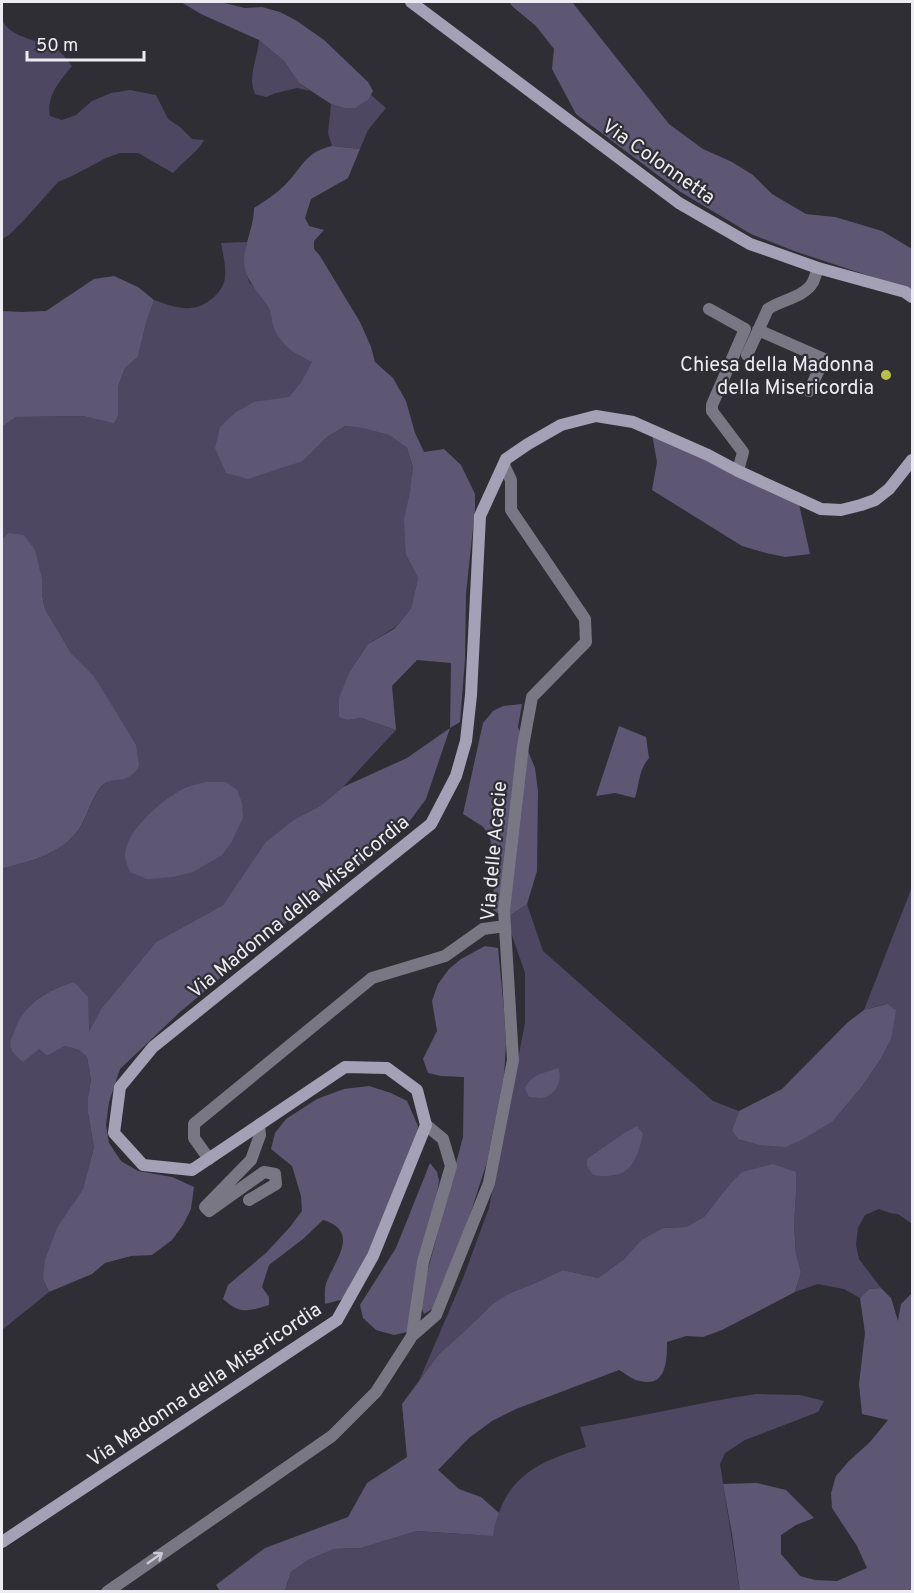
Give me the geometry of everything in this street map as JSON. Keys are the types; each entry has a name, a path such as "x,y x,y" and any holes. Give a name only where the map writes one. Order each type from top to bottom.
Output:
{"main road":[{"name":"Via Colonnetta","path":"411,2 679,202 750,244 818,268 905,292 912,297"},
{"name":"Via Madonna della Misericordia","path":"2,1542 337,1320 373,1256 426,1125 417,1090 387,1068 345,1067 192,1170 143,1165 114,1133 120,1087 153,1047 431,824 456,776 466,741 471,695 480,516 506,459 561,425 596,416 633,422 821,509 841,510 875,500 890,489 912,460"}],"street":[{"path":"747,355 768,309 805,292 812,284 818,268"},
{"path":"709,309 745,329 712,405 712,411 742,452 738,471"},
{"path":"758,330 824,359 809,391"},
{"name":"Via delle Acacie","path":"111,1590 332,1436 376,1392 412,1336 436,1315 489,1183 513,1060 504,910 523,746 532,697 586,642 585,619 511,510 511,480 504,465"},
{"path":"209,1159 194,1137 194,1124 372,978 446,956 483,929 505,926"},
{"path":"249,1200 276,1184 275,1174 264,1173 209,1211 205,1207 250,1160 260,1135 259,1125"},
{"name":"Via delle Acacie","path":"412,1336 423,1262 451,1166 443,1139 426,1125"}],"shaded area":[{"path":"181,2 220,2 245,8 262,7 280,12 324,40 368,82 373,91 369,99 355,108 344,108 331,104 299,83 284,61 259,40 201,14"},
{"path":"509,2 572,2 669,124 703,149 732,162 753,175 772,194 806,214 835,217 882,231 912,249 912,290 794,251 751,234 679,191 576,114 552,69 554,49 536,26"},
{"path":"2,19 6,26 19,35 59,51 72,66 52,95 50,116 62,120 76,115 92,101 111,93 130,90 156,95 168,119 192,139 204,140 173,173 138,153 120,153 106,158 58,182 26,218 2,239"},
{"path":"259,40 284,61 299,83 310,91 297,88 266,97 255,94 252,74"},
{"path":"371,95 386,108 368,130 360,149 332,146 328,133 331,104 344,108 369,99"},
{"path":"332,146 360,149 348,178 311,199 305,218 309,226 324,230 314,241 314,249 360,322 375,362 393,378 406,401 415,433 424,452 444,449 461,465 475,494 466,594 465,659 460,722 450,728 451,663 417,660 392,686 396,730 361,718 348,720 339,717 339,698 350,671 368,644 394,629 411,609 418,578 406,555 404,520 413,467 407,448 389,435 345,426 327,437 303,461 248,479 226,473 215,448 220,427 236,412 254,402 289,397 312,362 291,350 278,335 268,307 247,276 244,256 254,208 282,188 310,156"},
{"path":"247,242 244,264 249,282 269,309 273,317 273,326 284,343 298,355 313,361 289,397 303,461 327,437 345,426 389,435 407,448 413,467 406,555 418,578 411,610 394,628 368,644 350,671 348,720 361,718 396,730 343,787 320,806 295,819 243,877 223,905 156,942 101,1009 89,1033 74,982 41,997 20,1020 10,1044 39,1049 47,1056 65,1046 79,1050 87,1057 91,1080 88,1113 94,1147 83,1189 73,1204 43,1279 49,1292 2,1330 2,867 36,859 66,843 81,826 101,787 111,780 129,777 93,675 71,653 45,609 42,579 8,533 2,539 2,427 16,417 83,416 114,422 118,416 118,387 125,368 138,357 154,300 186,308 193,308 208,302 219,292 224,282 225,268 221,243"},
{"path":"114,276 138,287 154,300 138,357 125,368 118,387 118,416 114,423 83,416 16,417 2,427 2,311 46,311 94,279"},
{"path":"652,434 799,504 810,554 785,557 742,546 652,490 657,462"},
{"path":"8,533 24,535 35,550 42,579 45,609 71,653 93,675 136,745 139,766 127,778 108,782 101,787 82,824 67,842 37,859 3,868 2,539"},
{"path":"522,704 518,727 535,768 538,791 537,871 527,904 506,918 493,910 494,873 490,835 482,826 463,814 483,723 493,711 503,706"},
{"path":"619,726 646,737 649,758 641,772 635,798 615,793 596,796"},
{"path":"450,728 426,799 406,826 368,860 308,904 180,1012 120,1069 109,1102 106,1125 109,1143 121,1161 138,1171 172,1177 194,1187 191,1209 172,1240 152,1255 131,1256 105,1263 92,1274 49,1292 43,1279 45,1260 57,1228 83,1189 94,1147 88,1113 91,1080 87,1057 79,1050 65,1046 47,1056 39,1049 23,1062 10,1046 22,1015 44,995 74,982 88,997 89,1032 101,1009 156,942 223,905 266,842 295,819 320,806 343,787 407,758"},
{"path":"207,782 226,782 237,790 242,803 243,818 231,843 222,855 193,872 173,877 147,879 130,872 125,856 127,845 144,819 179,791"},
{"path":"912,887 912,1224 898,1214 879,1209 865,1215 858,1228 856,1245 859,1259 881,1288 869,1289 860,1298 844,1289 818,1284 795,1292 801,1272 796,1254 794,1224 796,1195 729,1185 704,1217 686,1227 663,1228 641,1240 624,1259 598,1278 563,1270 510,1293 439,1354 419,1381 462,1281 489,1208 525,1023 525,973 506,918 527,904 543,951 713,1101 739,1111 732,1130 833,1121 860,1089 891,1040 886,1004 864,1010"},
{"path":"485,946 498,948 506,1045 504,1075 487,1162 457,1255 437,1306 424,1314 421,1307 421,1296 463,1137 464,1077 428,1073 423,1059 437,1031 432,1001 438,984 449,969 461,959"},
{"path":"887,1004 896,1010 891,1040 860,1089 833,1121 786,1147 760,1145 738,1139 732,1130 739,1111 782,1089 847,1023 864,1010"},
{"path":"558,1068 559,1083 553,1092 544,1097 529,1097 525,1088 531,1079"},
{"path":"369,1086 407,1101 418,1126 415,1148 371,1252 344,1299 325,1304 326,1284 339,1255 343,1238 334,1225 323,1220 269,1265 262,1287 269,1297 269,1305 249,1310 234,1307 223,1299 228,1285 266,1253 302,1211 301,1196 292,1166 271,1149 275,1133 286,1119 317,1099 344,1089"},
{"path":"637,1126 643,1134 637,1154 629,1168 615,1175 593,1175 587,1166 587,1159"},
{"path":"430,1163 437,1172 439,1181 432,1223 407,1332 394,1335 376,1330 363,1318 360,1305 396,1248"},
{"path":"773,1164 796,1172 794,1224 796,1254 801,1272 795,1292 722,1330 703,1337 686,1336 667,1342 666,1364 656,1380 649,1382 637,1380 619,1370 516,1409 492,1421 469,1438 438,1470 459,1489 481,1497 499,1513 493,1536 417,1531 361,1548 334,1549 308,1560 291,1572 285,1591 220,1591 216,1585 265,1548 348,1517 367,1483 407,1457 402,1404 439,1354 493,1304 510,1293 563,1270 598,1278 624,1259 641,1240 663,1228 686,1227 704,1217 742,1172"},
{"path":"881,1288 891,1298 898,1321 901,1304 912,1293 912,1591 740,1591 723,1484 757,1483 786,1490 814,1518 796,1525 781,1535 781,1554 800,1576 815,1580 837,1581 867,1568 857,1546 832,1508 831,1493 836,1476 888,1420 862,1414 859,1384 865,1333 860,1298 869,1289"},
{"path":"756,1394 800,1395 824,1401 818,1412 745,1440 725,1453 720,1464 740,1591 285,1592 291,1572 308,1560 334,1549 361,1548 417,1531 478,1535 494,1528 502,1505 517,1482 537,1467 586,1447 580,1427"}],"place":[{"name":"Chiesa della Madonna della Misericordia","path":"886,375"}]}
